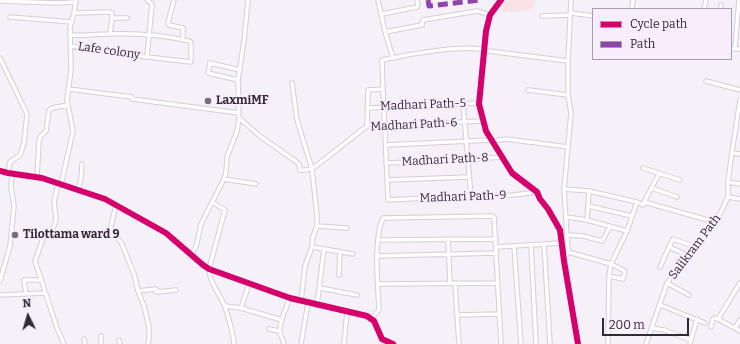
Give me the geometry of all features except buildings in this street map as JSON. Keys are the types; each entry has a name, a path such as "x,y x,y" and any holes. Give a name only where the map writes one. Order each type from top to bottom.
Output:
{"street":[{"path":"147,0 152,4 147,57"},
{"path":"70,35 110,34 183,39 183,28 169,26 168,23 174,0"},
{"path":"191,254 196,247 201,224 224,180 227,157 237,131 239,116 239,79 248,0"},
{"path":"378,0 385,32 393,58"},
{"path":"382,14 417,7 417,0"},
{"path":"501,0 490,14 484,49 479,103 483,121 486,131 512,173 537,192 560,230 578,344"},
{"path":"564,261 568,252 564,189 571,113 568,95 568,60 571,0"},
{"path":"739,0 733,48 740,48"},
{"path":"1,1 57,3 76,1 70,27 71,70 67,100 73,123 73,131 54,202 56,218 55,224 51,231 44,236 35,261 57,328 64,344"},
{"path":"385,32 422,24 423,20 477,11 490,14"},
{"path":"74,13 112,13 110,34"},
{"path":"542,16 571,14 592,16"},
{"path":"10,17 72,22"},
{"path":"112,18 127,18"},
{"name":"Lafe colony","path":"71,46 189,62 191,58 191,41 183,39"},
{"path":"469,177 387,180 382,60 420,52 484,49 488,51 568,60"},
{"path":"0,58 27,114 24,143 20,155 10,162 11,187 14,206 10,246 0,281"},
{"path":"239,79 208,73 210,63 240,70"},
{"path":"706,81 740,90"},
{"path":"292,83 297,120 312,169 317,226 312,247 305,266 301,301"},
{"path":"68,89 132,97 132,100 239,116 261,137 299,164 300,170 312,169"},
{"path":"367,126 368,90 383,89"},
{"path":"528,90 568,95"},
{"name":"Salikram Path","path":"646,344 653,328 667,283 693,246 715,222 728,197 728,182 740,100"},
{"name":"Madhari Path-5","path":"368,108 384,106 479,103"},
{"path":"463,104 472,196"},
{"path":"37,177 39,141 40,137 46,131 49,110 52,108 68,106"},
{"name":"Madhari Path-6","path":"312,169 367,126 483,121"},
{"path":"386,145 492,141 506,139 568,147"},
{"path":"732,153 740,154"},
{"name":"Madhari Path-8","path":"386,163 468,160 503,157"},
{"path":"78,190 81,179 82,164"},
{"path":"643,168 680,180"},
{"path":"0,171 10,174 37,177 98,196 166,233 208,269 290,298 347,312 363,314 371,318 382,338 390,344"},
{"path":"564,189 589,191 637,202 643,205 659,174"},
{"path":"224,180 256,184"},
{"name":"Madhari Path-9","path":"387,180 388,200 514,195 537,192"},
{"path":"728,182 740,184"},
{"path":"652,188 677,196"},
{"path":"587,220 589,191"},
{"path":"728,197 740,199"},
{"path":"212,202 225,210 208,269 210,280 225,306 234,344"},
{"path":"608,344 609,276 611,264 627,231 637,202"},
{"path":"644,202 715,222"},
{"path":"116,205 110,230 122,244 136,278 138,291 146,311 149,328 148,344"},
{"path":"588,206 632,216"},
{"path":"566,216 627,231"},
{"path":"371,318 379,310 377,284 378,240 383,218 494,217 501,344"},
{"path":"317,226 347,228"},
{"path":"568,234 602,241 610,227"},
{"path":"660,267 674,238 693,246"},
{"path":"448,239 450,282"},
{"path":"378,240 496,239"},
{"path":"496,247 561,243"},
{"path":"544,244 550,344"},
{"path":"531,245 536,344"},
{"path":"514,246 520,344"},
{"path":"312,247 353,254"},
{"path":"669,247 687,254"},
{"path":"317,305 324,249"},
{"path":"339,275 340,252"},
{"path":"568,252 611,264 625,271 623,279 609,276"},
{"path":"378,256 497,253"},
{"path":"26,294 24,280 41,280"},
{"path":"377,284 450,282 498,283"},
{"path":"455,283 459,344"},
{"path":"667,283 689,295"},
{"path":"718,319 740,283"},
{"path":"241,308 249,284"},
{"path":"320,288 357,295"},
{"path":"138,291 156,289 156,292 176,290"},
{"path":"0,295 45,293"},
{"path":"284,344 284,340 279,331 290,298"},
{"path":"301,344 308,303"},
{"path":"660,305 705,323"},
{"path":"225,306 241,308 282,320"},
{"path":"344,344 347,312"},
{"path":"457,315 500,314"},
{"path":"711,328 715,318 740,331"},
{"path":"653,328 664,330 690,342 697,319"},
{"path":"735,328 740,320"},
{"path":"269,329 279,331"},
{"path":"101,336 101,344"},
{"path":"84,339 84,344"}],"shaded area":[{"path":"498,0 536,0 532,10 503,12"}],"marked path":[{"path":"428,0 429,6 480,0"}],"cycle path":[{"path":"501,0 490,15 486,31 479,104 486,131 512,173 537,192 560,230 578,344"},
{"path":"0,171 42,178 105,199 166,233 209,269 290,298 367,316 374,321 382,339 393,344"}],"place":[{"name":"LaxmiMF","path":"208,101"},
{"name":"Tilottama ward 9","path":"15,235"}]}
